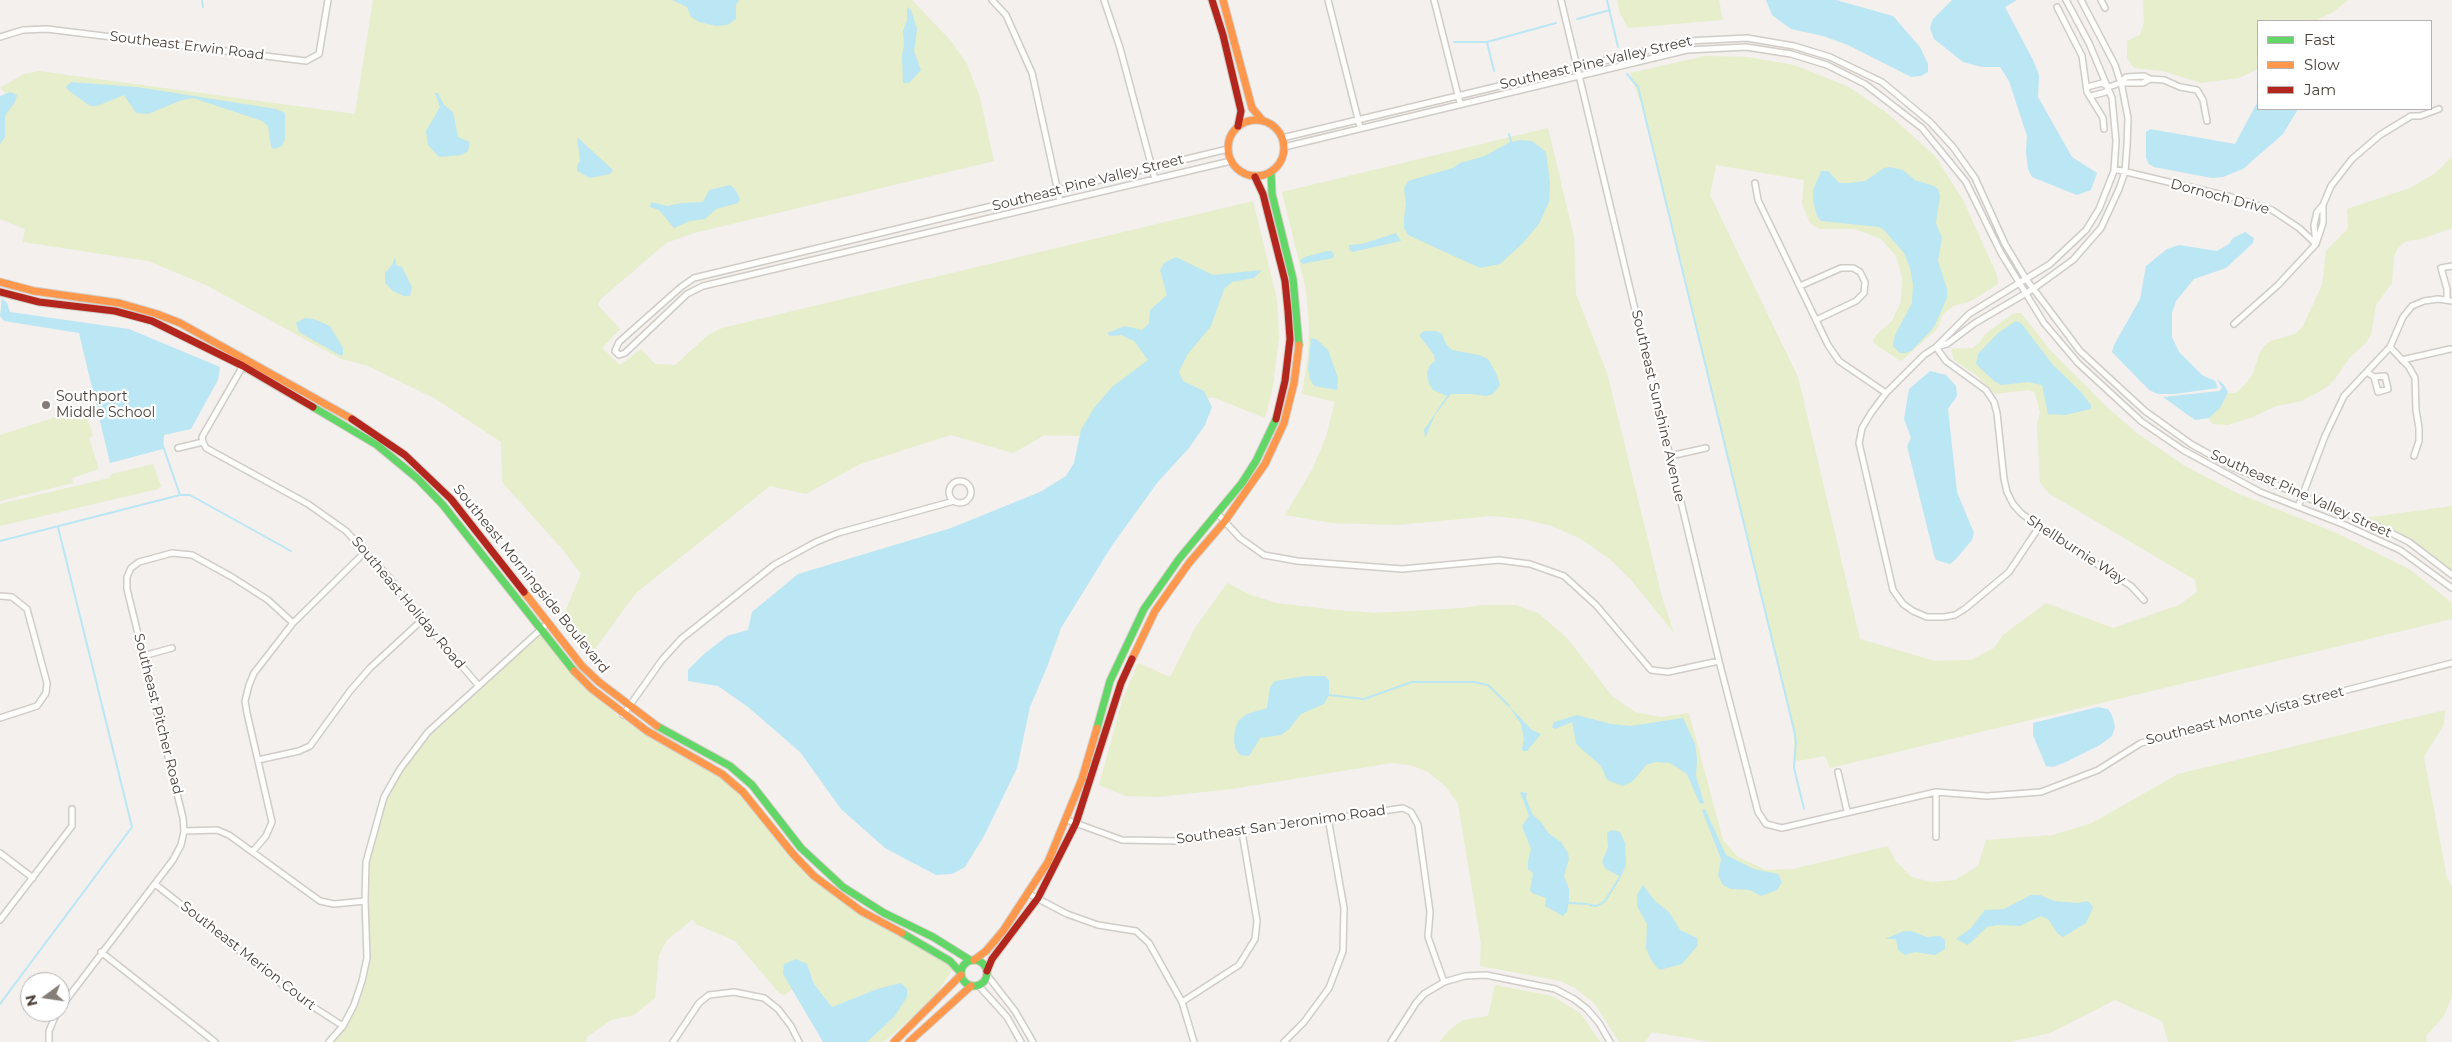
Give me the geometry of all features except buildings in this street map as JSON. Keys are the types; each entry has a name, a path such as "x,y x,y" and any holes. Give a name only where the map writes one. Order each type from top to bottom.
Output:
{"street":[{"name":"Southeast Erwin Road","path":"0,37 23,30 47,29 306,61 319,54 328,0"},
{"path":"992,0 1006,15 1032,73 1060,201"},
{"path":"1104,0 1120,48 1155,179"},
{"path":"1212,0 1226,44 1241,111 1238,126 1229,140 1228,149 1231,161 1241,172 1255,176 1272,172 1279,166 1284,148 1278,130 1263,121 1252,108 1236,41 1223,0"},
{"path":"1328,0 1360,128"},
{"path":"1434,0 1460,103"},
{"name":"Southeast Sunshine Avenue","path":"1561,0 1719,661 1758,812"},
{"path":"2039,527 2009,572 1966,608 1944,617 1927,616 1903,604 1893,590 1859,442 1862,428 1886,393 1924,355 1936,347 1969,314 2050,264 2086,230 2099,209 2114,169 2116,141 2109,87 2068,2 2076,0"},
{"path":"1936,347 1947,344 1975,323 2033,290 2073,260 2101,228 2125,172 2128,118 2120,83 2115,65 2081,0"},
{"path":"2101,0 2105,8"},
{"path":"2057,7 2082,56 2087,87 2103,118 2104,129"},
{"name":"Southeast Pine Valley Street","path":"1282,138 1670,44 1720,38 1747,38 1794,46 1830,57 1882,82 1909,103 1953,147 1974,178 2005,244 2033,290 2080,351 2145,411 2190,444 2232,467 2381,528 2409,542 2452,575"},
{"path":"1226,44 1236,41"},
{"name":"Southeast Pine Valley Street","path":"1284,148 1460,103 1662,55 1719,47 1775,51 1827,65 1865,84 1922,128 1966,182 2018,284 2044,323 2078,363 2142,422 2223,474 2260,492 2374,537 2400,550 2452,588"},
{"path":"2091,96 2106,92 2109,87 2120,83 2143,83 2150,79 2164,80 2180,87 2198,90 2203,100 2207,121"},
{"path":"2087,87 2102,83 2109,87"},
{"path":"2234,324 2278,285 2316,244 2323,223 2323,205 2331,186 2352,159 2380,134 2411,116 2420,116 2440,109"},
{"path":"2410,110 2411,116"},
{"path":"1238,126 1255,120 1263,121"},
{"name":"Southeast Pine Valley Street","path":"1228,149 730,269 688,282 619,342 614,349 616,354 621,355 687,294 702,286 1231,161"},
{"name":"Dornoch Drive","path":"2114,169 2272,210 2299,228 2316,244"},
{"path":"909,1042 974,986 984,980 992,959 1038,898 1076,823 1091,782 1121,683 1155,611 1189,563 1225,521 1265,464 1284,423 1294,383 1299,341 1298,309 1293,279 1272,194 1272,172"},
{"path":"894,1042 961,974 963,966 991,944 1029,894 1048,862 1067,820 1110,681 1144,609 1178,559 1246,476 1276,421 1285,382 1290,339 1284,281 1263,194 1255,176"},
{"path":"1755,183 1758,200 1828,345 1839,361 1886,393"},
{"path":"949,216 951,226"},
{"path":"842,242 844,252"},
{"path":"2298,507 2325,436 2344,396 2390,347 2403,318 2412,306 2424,301 2449,300 2441,268 2452,266"},
{"path":"1800,286 1841,268 1853,268 1860,272 1865,282 1864,293 1856,301 1816,320"},
{"path":"730,269 735,278"},
{"path":"2445,282 2452,280"},
{"name":"Southeast Morningside Boulevard","path":"0,282 40,292 84,297 142,309 180,323 361,434 399,462 443,505 575,672 623,715 718,772 743,792 793,854 814,876 836,893 880,921 926,946 950,962 961,974"},
{"name":"Southeast Morningside Boulevard","path":"0,292 39,302 115,311 139,317 245,363 323,402 368,428 405,455 451,499 582,666 629,707 652,724 725,763 752,785 801,848 843,887 884,913 933,937 972,960"},
{"path":"39,302 40,292"},
{"path":"139,317 142,309"},
{"name":"Shellburnie Way","path":"1936,347 1946,361 1986,390 1994,402 2007,492 2021,513 2039,527 2131,586 2144,600"},
{"path":"2390,347 2415,378 2419,441 2414,456"},
{"path":"2402,360 2450,349"},
{"path":"178,448 202,442 202,437 245,363"},
{"path":"2367,372 2374,377"},
{"path":"318,409 323,402"},
{"name":"Southeast Holiday Road","path":"202,442 206,448 320,512 346,531 366,550 422,620 479,686"},
{"path":"1670,456 1706,448"},
{"path":"399,462 405,455"},
{"path":"623,715 662,660 681,639 774,565 816,542 838,533 954,501 961,503 968,501 972,490 968,484 962,481 952,485 949,492 954,501"},
{"path":"1217,513 1240,538 1264,555 1296,561 1402,569 1499,560 1530,564 1564,576 1596,605 1651,670 1668,672 1719,661"},
{"path":"472,542 480,537"},
{"path":"253,851 266,836 272,822 247,713 245,695 254,674 293,623 366,550"},
{"name":"Southeast Pitcher Road","path":"184,831 127,589 127,577 131,568 139,562 172,553 192,556 232,577 268,600 293,623"},
{"path":"0,596 20,600 27,608 47,683 46,693 37,706 0,718"},
{"path":"258,760 299,751 310,746 350,691 370,668 422,620"},
{"path":"329,1042 343,1026 354,1005 367,958 366,862 384,797 415,748 428,732 548,623"},
{"path":"143,656 172,648"},
{"name":"Southeast Monte Vista Street","path":"1758,812 1766,824 1782,828 1847,811 1936,792 1987,796 2041,792 2098,770 2141,743 2452,663"},
{"path":"718,772 725,763"},
{"path":"1838,772 1847,811"},
{"path":"1936,792 1936,837"},
{"name":"Southeast San Jeronimo Road","path":"1067,820 1122,840 1179,841 1392,808 1403,808 1411,812 1418,825 1430,912 1428,937 1430,948 1444,982"},
{"path":"0,920 72,826 72,809"},
{"path":"1284,1042 1304,1022 1329,988 1343,951 1344,908 1328,818"},
{"path":"70,995 173,860 181,845 184,831 217,830 224,832 320,901 334,904 365,901"},
{"path":"1182,1002 1239,965 1255,940 1257,921 1242,832"},
{"path":"793,854 801,848"},
{"path":"0,853 33,878"},
{"name":"Southeast Merion Court","path":"155,884 298,997 343,1026"},
{"path":"1029,894 1067,914 1098,925 1136,931 1149,943 1182,1002 1194,1042"},
{"path":"880,921 884,913"},
{"path":"102,952 215,1042"},
{"path":"972,960 982,963 986,973 1017,1014 1033,1042"},
{"path":"961,974 963,980 974,986 1008,1020 1021,1042"},
{"path":"1391,1042 1416,1003 1444,982 1465,976 1486,975 1555,989 1587,1009 1599,1023 1610,1042"},
{"path":"673,1042 699,1003 709,995 734,992 764,998 778,1009 791,1026 797,1041"},
{"path":"1008,1020 1017,1014"},
{"path":"49,1042 49,1031 53,1022"}],"green space":[{"path":"373,0 912,0 952,42 967,64 980,98 994,161 694,233 666,243 601,299 598,305 620,329 602,348 620,365 641,349 655,364 675,365 708,335 722,328 1253,201 1277,299 1279,336 1273,386 1265,418 1212,397 1081,436 1045,435 1013,453 951,435 860,464 806,494 770,486 636,593 589,657 561,621 581,574 562,549 502,482 501,442 436,399 366,365 341,359 206,285 148,261 23,242 25,229 0,219 0,109 9,96 0,88 24,74 39,71 355,114"},
{"path":"1617,0 1719,0 1723,20 1628,28 1619,11"},
{"path":"2143,0 2348,0 2333,12 2317,20 2257,20 2257,69 2239,78 2201,83 2163,71 2134,68 2127,58 2127,41 2140,35 2144,22"},
{"path":"1705,56 1747,57 1794,65 1849,87 1887,113 1935,156 1963,200 1997,275 1998,284 1971,301 1953,306 1943,314 1937,329 1901,361 1876,345 1873,341 1877,334 1892,321 1901,302 1902,277 1896,256 1881,239 1855,229 1819,229 1810,223 1802,204 1804,180 1716,165 1710,195 1798,377 1860,639 1935,661 1971,660 1994,648 2003,635 2046,603 2113,628 2179,605 2197,592 2195,580 2048,493 2040,482 2037,425 2040,413 2035,393 2029,390 1995,394 1976,375 1954,360 1951,349 1973,348 1985,334 2014,313 2021,313 2051,351 2108,408 2138,434 2185,466 2237,493 2339,534 2409,569 2452,604 2452,619 1830,768 1825,756 1797,761 1794,757 1794,731 1646,117 1630,73"},
{"path":"1548,128 1574,237 1576,294 1607,373 1662,597 1674,633 1631,580 1611,560 1581,539 1552,526 1523,519 1491,516 1397,525 1333,523 1285,515 1313,468 1326,437 1335,402 1302,394 1308,354 1309,326 1306,290 1282,192"},
{"path":"2452,157 2452,228 2421,239 2406,241 2398,248 2394,256 2392,283 2376,305 2371,335 2366,343 2350,357 2335,379 2327,387 2302,401 2276,406 2253,417 2228,425 2213,424 2208,418 2215,413 2227,393 2236,393 2248,381 2253,374 2259,354 2265,345 2271,341 2295,334 2303,326 2322,285 2326,251 2348,228 2347,209 2410,188 2434,174"},
{"path":"84,408 93,436 89,438 99,469 72,478 73,483 0,501 0,435"},
{"path":"153,464 161,486 158,489 0,526 0,504 109,478 112,474"},
{"path":"2452,506 2452,571 2411,540 2365,518"},
{"path":"1227,583 1249,594 1276,603 1336,610 1376,613 1483,605 1515,605 1538,613 1567,638 1612,696 1635,712 1661,717 1689,713 1723,840 1738,857 1766,870 1793,869 1888,846 1895,860 1911,877 1931,882 1955,880 1978,866 1986,840 2053,835 2092,823 2178,774 2445,710 2444,724 2424,757 2447,878 2452,886 2452,996 2444,1016 2426,1036 2427,1042 2168,1042 2162,1021 2115,1000 2050,1033 2010,1042 1711,1042 1652,1032 1645,1042 1619,1042 1595,1004 1575,988 1560,981 1480,966 1481,944 1458,804 1446,787 1428,772 1410,765 1392,763 1231,789 1158,797 1126,796 1099,785 1122,701 1138,663 1170,677 1195,628"},
{"path":"540,634 573,674 618,716 720,777 740,794 788,853 812,879 859,913 923,948 947,964 952,970 933,999 884,1042 867,1042 894,1017 877,989 832,1007 814,984 807,964 792,989 785,995 779,993 735,941 696,924 693,919 667,940 659,955 655,998 634,1015 611,1020 587,1037 586,1042 333,1042 347,1025 358,1006 366,982 371,958 368,901 370,862 387,798 403,770 431,734"},
{"path":"1495,985 1552,996 1581,1014 1600,1042 1440,1042 1448,1031 1463,1020 1488,1016"}],"water":[{"path":"672,0 739,0 736,5 736,19 727,25 716,26 699,22 691,17 687,7"},
{"path":"1766,0 1836,0 1893,16 1920,47 1928,64 1928,72 1921,76 1911,77 1848,45 1823,36 1791,29 1772,15"},
{"path":"1952,0 2017,0 2005,7 2039,75 2038,97 2072,157 2097,173 2091,190 2077,195 2032,177 2028,169 2027,136 2009,81 2000,67 1982,67 1963,62 1934,39 1930,28 1933,19"},
{"path":"907,7 911,10 917,29 914,51 921,70 909,83 903,83 903,31 907,21"},
{"path":"71,82 137,87 276,109 285,113 285,139 282,146 274,149 271,147 268,126 262,121 193,98 182,100 148,114 136,113 124,95 97,106 90,106 68,90 66,87"},
{"path":"10,92 17,95 15,102 5,116 5,137 0,144 0,96"},
{"path":"435,93 438,93 444,105 453,112 458,137 470,142 468,151 461,155 439,157 428,145 426,131 440,107"},
{"path":"2257,103 2257,110 2297,110 2283,134 2243,169 2223,177 2212,178 2154,167 2149,164 2146,158 2146,132 2150,129 2235,144"},
{"path":"577,137 613,170 610,174 590,178 577,171 577,165 580,161"},
{"path":"1519,140 1532,141 1546,152 1550,183 1549,202 1539,224 1523,243 1500,264 1480,268 1408,235 1404,228 1406,204 1404,189 1408,181 1453,168 1460,163 1485,156 1508,143"},
{"path":"1890,167 1903,170 1915,180 1934,186 1938,189 1940,196 1936,223 1942,238 1938,261 1947,289 1947,298 1935,325 1911,351 1905,353 1900,353 1893,346 1895,335 1912,303 1913,284 1910,268 1904,253 1884,230 1879,227 1821,221 1817,216 1813,200 1813,190 1821,171 1828,171 1839,183 1849,183 1865,181 1884,168"},
{"path":"730,185 735,189 740,199 738,203 716,209 705,219 690,221 674,228 659,210 650,207 651,202 667,206 703,202 709,190"},
{"path":"2245,232 2254,238 2253,243 2226,268 2194,279 2176,301 2172,313 2172,337 2179,352 2202,375 2215,381 2218,388 2175,394 2158,394 2149,390 2112,352 2114,345 2140,299 2146,266 2167,249 2179,245 2217,251 2229,244 2233,238"},
{"path":"1396,233 1401,241 1352,252 1349,249 1349,245 1362,244"},
{"path":"1331,251 1334,254 1333,258 1302,264 1300,260 1305,257"},
{"path":"395,257 396,265 402,267 412,287 410,296 404,296 393,291 385,283 385,273 392,265"},
{"path":"1176,257 1213,275 1262,270 1254,278 1232,282 1224,289 1211,326 1187,355 1179,372 1183,381 1204,391 1212,407 1205,425 1189,448 1157,483 1111,547 1061,628 1030,707 1017,768 984,836 965,867 952,874 936,875 885,848 841,809 800,752 748,707 718,686 688,681 688,670 704,654 727,636 748,630 752,612 798,574 951,528 1040,492 1066,476 1074,463 1081,430 1094,408 1112,387 1148,360 1134,341 1121,335 1110,336 1107,333 1125,326 1142,330 1149,323 1150,310 1167,295 1160,270 1164,263"},
{"path":"2,298 7,303 10,312 129,329 220,367 218,380 191,429 164,435 163,449 110,463 79,333 4,321 0,316"},
{"path":"305,318 314,319 330,326 343,348 341,356 299,332 296,323"},
{"path":"2016,321 2021,323 2053,365 2081,392 2091,405 2091,409 2065,415 2048,414 2042,385 2028,382 2001,385 1976,364 1978,354 1998,333"},
{"path":"1424,331 1436,331 1442,334 1446,344 1452,350 1479,355 1488,359 1500,385 1493,394 1486,396 1451,394 1435,415 1425,438 1424,430 1447,396 1433,390 1429,384 1427,373 1430,365 1435,361 1434,355 1419,335"},
{"path":"1311,338 1316,339 1328,350 1338,378 1337,390 1314,386 1310,379 1308,369"},
{"path":"1930,371 1946,375 1956,386 1957,396 1948,409 1957,492 1974,533 1972,540 1950,564 1936,560 1934,555 1907,446 1911,438 1904,419 1909,389"},
{"path":"2217,379 2228,392 2220,408 2209,418 2195,420 2163,397 2219,391 2222,388"},
{"path":"1306,676 1325,676 1329,680 1329,695 1324,704 1301,714 1289,729 1281,735 1260,738 1249,756 1240,755 1235,748 1234,739 1235,729 1239,720 1247,714 1267,708 1270,687 1275,681"},
{"path":"1509,706 1532,730 1541,734 1527,751 1522,749 1524,739 1521,724"},
{"path":"2098,707 2108,709 2112,715 2115,727 2112,736 2100,745 2066,762 2053,767 2046,766 2033,735 2033,723"},
{"path":"1577,715 1611,724 1631,726 1683,718 1695,744 1697,759 1696,776 1704,803 1700,804 1687,774 1670,763 1655,762 1646,765 1633,781 1623,786 1607,780 1601,766 1576,744 1572,722 1555,729 1552,727 1554,722"},
{"path":"1520,792 1527,793 1526,798 1533,815 1541,822 1548,833 1561,842 1568,853 1569,859 1564,876 1569,889 1569,901 1567,912 1563,916 1545,906 1546,898 1532,893 1530,890 1533,873 1528,869 1528,861 1531,849 1522,826 1529,816"},
{"path":"1705,809 1726,855 1754,869 1778,874 1782,882 1777,890 1761,896 1750,890 1731,889 1723,885 1718,875 1721,859 1702,810"},
{"path":"1611,830 1620,832 1625,843 1626,865 1621,877 1606,869 1602,862 1608,847 1607,833"},
{"path":"1643,885 1655,901 1669,912 1680,930 1697,938 1698,945 1682,964 1659,970 1651,960 1646,948 1647,924 1637,906 1637,895"},
{"path":"2031,895 2040,895 2054,901 2078,903 2088,901 2093,907 2086,923 2063,937 2057,933 2048,919 2041,916 2020,926 1997,925 1987,927 1968,945 1956,939 1971,928 1985,910 2004,909"},
{"path":"1904,931 1911,931 1927,937 1940,936 1945,940 1945,949 1935,955 1915,952 1905,955 1898,950 1896,939 1885,939"},
{"path":"796,959 807,964 814,984 832,1007 877,989 901,983 907,989 907,997 894,1017 867,1042 823,1042 783,974 784,964"}],"waterway":[{"path":"202,0 203,7"},
{"path":"1607,0 1618,47"},
{"path":"1577,19 1610,10"},
{"path":"1454,42 1487,42 1556,23"},
{"path":"1487,42 1494,71"},
{"path":"1627,74 1638,87 1794,730 1796,741 1794,768 1804,809"},
{"path":"1509,134 1511,142"},
{"path":"163,446 180,495"},
{"path":"0,541 180,495 190,495 291,551"},
{"path":"0,1004 132,827 58,527"},
{"path":"1329,695 1364,699 1412,682 1473,682 1488,685 1509,706"},
{"path":"1590,905 1597,906 1605,901 1620,877"},
{"path":"1569,903 1588,904"}],"traffic: fast":[{"path":"1271,172 1272,194 1293,279 1299,345"},
{"path":"313,407 377,445 418,479 443,505 574,671"},
{"path":"1097,728 1110,681 1144,609 1179,559 1242,483 1256,461 1276,419"},
{"path":"657,726 730,766 752,785 801,848 843,887 884,913 933,937 970,960"},
{"path":"902,933 950,961 961,973"},
{"path":"974,960 983,964 987,973 983,982 974,986 965,982 961,973 965,964 974,960"}],"traffic: slow":[{"path":"1223,0 1252,108 1263,121"},
{"path":"1251,120 1261,120 1276,128 1282,137 1284,148 1282,159 1276,168 1261,176 1251,176 1240,171 1233,164 1228,153 1228,143 1233,132 1240,125 1251,120"},
{"path":"0,282 34,291 119,303 157,314 180,323 352,419"},
{"path":"1132,659 1155,611 1189,563 1225,521 1265,464 1284,423 1294,383 1299,345"},
{"path":"524,592 582,666 599,682 657,726"},
{"path":"574,671 592,689 647,731 722,774 743,792 793,854 814,876 861,911 902,933"},
{"path":"974,960 986,951 1003,931 1048,862 1082,779 1097,728"},
{"path":"894,1042 961,975"},
{"path":"909,1042 971,986"}],"traffic: jam":[{"path":"1212,0 1223,35 1241,111 1238,126"},
{"path":"1255,177 1263,194 1285,281 1288,311 1290,339 1285,381 1276,419"},
{"path":"0,292 39,302 115,311 152,321 243,366 313,407"},
{"path":"352,419 405,455 451,499 524,592"},
{"path":"987,971 992,959 1038,898 1076,823 1121,683 1132,659"}],"place":[{"name":"Southport Middle School","path":"46,405"}]}
